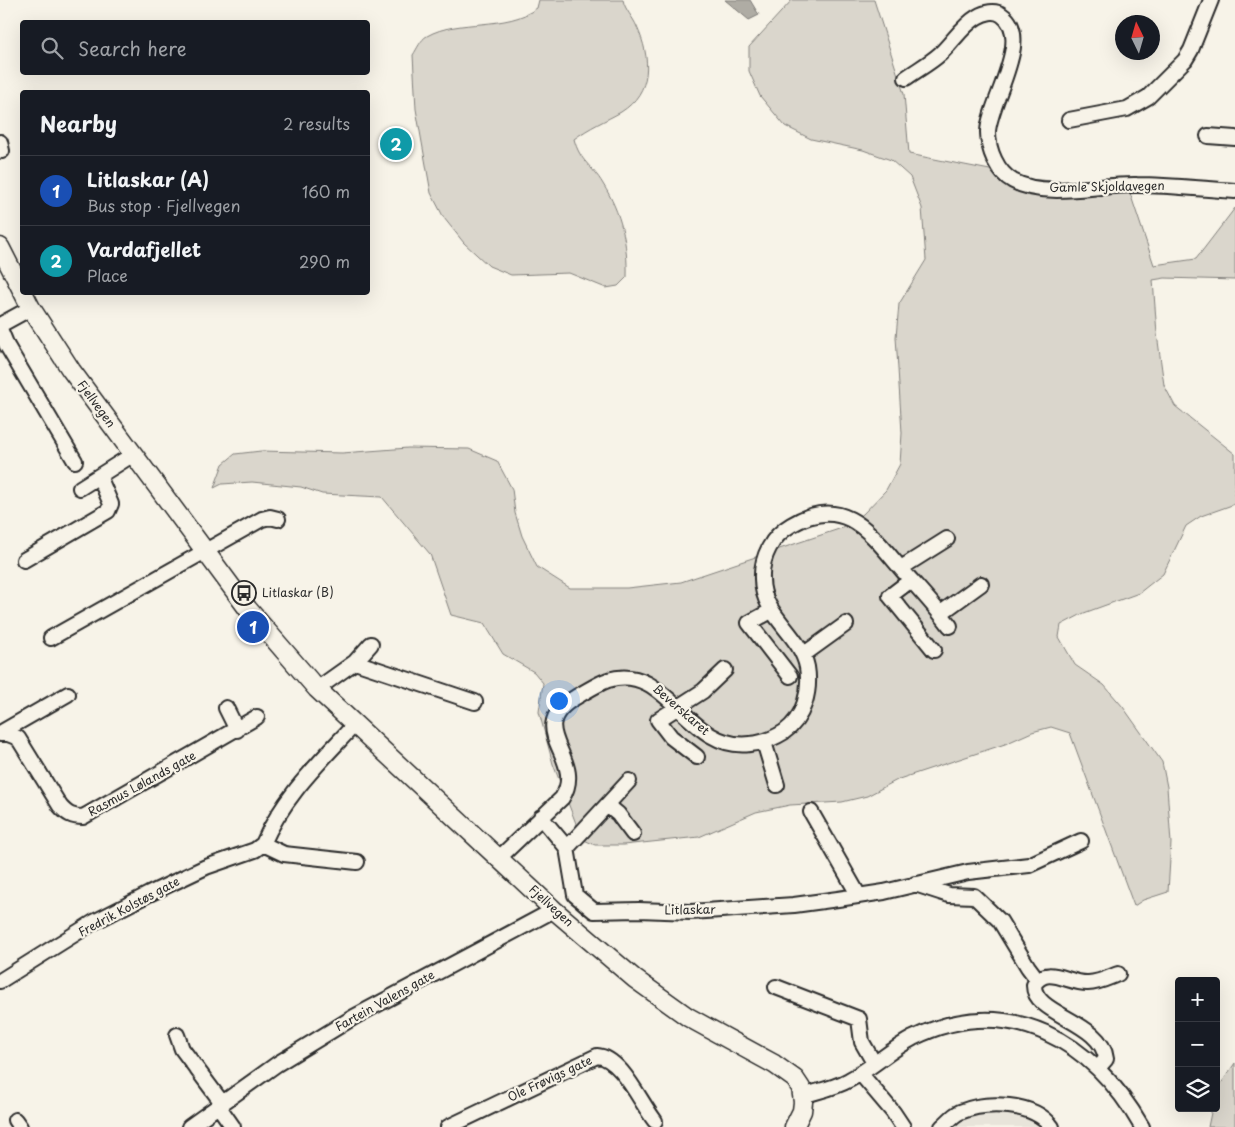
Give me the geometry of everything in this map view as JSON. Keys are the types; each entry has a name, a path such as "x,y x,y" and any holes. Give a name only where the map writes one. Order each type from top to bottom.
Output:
{"main road":[{"name":"Fjellvegen","path":"0,248 20,287"},
{"name":"Fjellvegen","path":"24,295 71,370 132,455 259,622 317,689 554,910 635,979 688,1017 788,1074 801,1088 802,1096"},
{"path":"794,1127 802,1111 802,1096"}],"street":[{"path":"1069,120 1127,109 1148,97 1185,60 1191,50 1211,0"},
{"name":"Gamle Skjoldavegen","path":"906,78 940,54 977,17 993,12 1001,14 1012,26 1014,44 1009,66 991,114 988,135 997,166 1004,175 1023,186 1035,188 1152,185 1235,191"},
{"path":"1208,136 1235,138"},
{"path":"0,325 31,308"},
{"path":"0,329 4,348 75,461"},
{"path":"80,488 132,455"},
{"path":"24,560 108,511 110,504 99,476"},
{"name":"Beverskaret","path":"499,858 562,798 568,784 568,769 556,745 553,733 556,715 565,703 601,683 627,676 646,681 701,730 718,741 732,745 764,742 784,732 800,715 806,699 808,680 803,656 771,610 762,587 765,558 780,533 805,518 834,514 852,519 870,532 941,613 950,626"},
{"path":"50,638 206,553 262,519 270,517 278,519"},
{"path":"901,568 948,539"},
{"path":"911,580 890,596 934,650"},
{"path":"941,613 981,584"},
{"path":"771,610 749,623 790,676"},
{"path":"803,656 846,624"},
{"path":"317,689 354,662 371,644"},
{"path":"354,662 475,702"},
{"path":"697,756 671,737 658,720 703,691 725,670"},
{"path":"0,734 68,694"},
{"path":"226,708 237,730"},
{"name":"Rasmus Lølands gate","path":"0,734 8,734 18,738 60,806 73,817 83,817 257,717"},
{"path":"354,725 291,794 276,817 263,844 284,854 357,862"},
{"path":"764,742 777,785"},
{"path":"541,817 567,848 629,781"},
{"path":"607,805 618,814 633,834"},
{"path":"811,812 859,896"},
{"name":"Litlaskar","path":"567,848 573,890 578,899 594,911 691,912 794,905 859,896 968,872 1029,865 1080,842"},
{"name":"Fredrik Kolstøs gate","path":"2,976 94,922 141,898 206,867 255,850 263,844"},
{"path":"915,884 949,895 974,896 1000,921 1037,979"},
{"name":"Fartein Valens gate","path":"190,1127 277,1064 354,1017 554,910"},
{"path":"1037,979 1049,974 1075,982 1088,983 1118,974"},
{"path":"1037,979 1034,990 1042,1001 1099,1040 1106,1059 1098,1068"},
{"path":"776,987 859,1019 862,1042 874,1064"},
{"path":"802,1096 839,1085 874,1064 889,1052 934,1029 958,1022 980,1020 1022,1024 1042,1031 1077,1050 1098,1068 1142,1127"},
{"path":"177,1035 182,1048 233,1127"},
{"name":"Ole Frøvigs gate","path":"448,1127 596,1056 605,1057 615,1063 655,1121"},
{"path":"860,1073 893,1112 903,1127"},
{"path":"942,1127 958,1112 978,1106 1001,1104 1025,1110 1048,1122 1052,1127"}],"shaded area":[{"path":"539,0 623,0 642,39 647,62 644,84 639,95 621,112 574,139 583,158 603,184 619,217 625,240 627,277 618,286 606,288 569,273 511,275 489,266 464,243 444,218 431,193 416,109 413,55 425,37 453,27 511,20 537,8"},
{"path":"725,0 750,0 759,15 749,20"},
{"path":"792,0 874,0 904,94 909,154 1000,172 1015,178 1128,187 1154,265 1196,259 1235,208 1235,280 1165,278 1153,280 1157,334 1164,385 1175,406 1235,454 1235,504 1201,516 1186,526 1163,574 1139,593 1084,613 1061,625 1059,637 1075,665 1104,685 1123,707 1162,762 1167,787 1171,843 1168,892 1143,900 1134,906 1070,733 1051,727 899,779 867,796 842,802 790,805 756,812 699,837 623,845 595,845 582,839 553,764 539,712 543,683 534,672 503,654 484,623 451,615 430,554 382,497 322,494 301,487 252,482 222,484 214,488 223,464 235,454 261,451 342,453 408,448 469,449 497,461 512,489 515,513 522,536 537,567 570,588 627,588 681,582 839,529 863,514 886,490 900,464 902,433 896,337 899,304 926,260 922,208 910,177 891,160 863,150 811,139 785,126 760,96 749,71 749,47"},
{"path":"1235,1063 1235,1127 1208,1127 1211,1112 1220,1112 1220,1085"},
{"path":"997,1111 1025,1116 1038,1127 955,1127 969,1115"}],"place":[{"name":"Vardafjellet","path":"396,144"},
{"name":"Litlaskar (B)","path":"244,593"},
{"name":"Litlaskar (A)","path":"253,627"}]}
